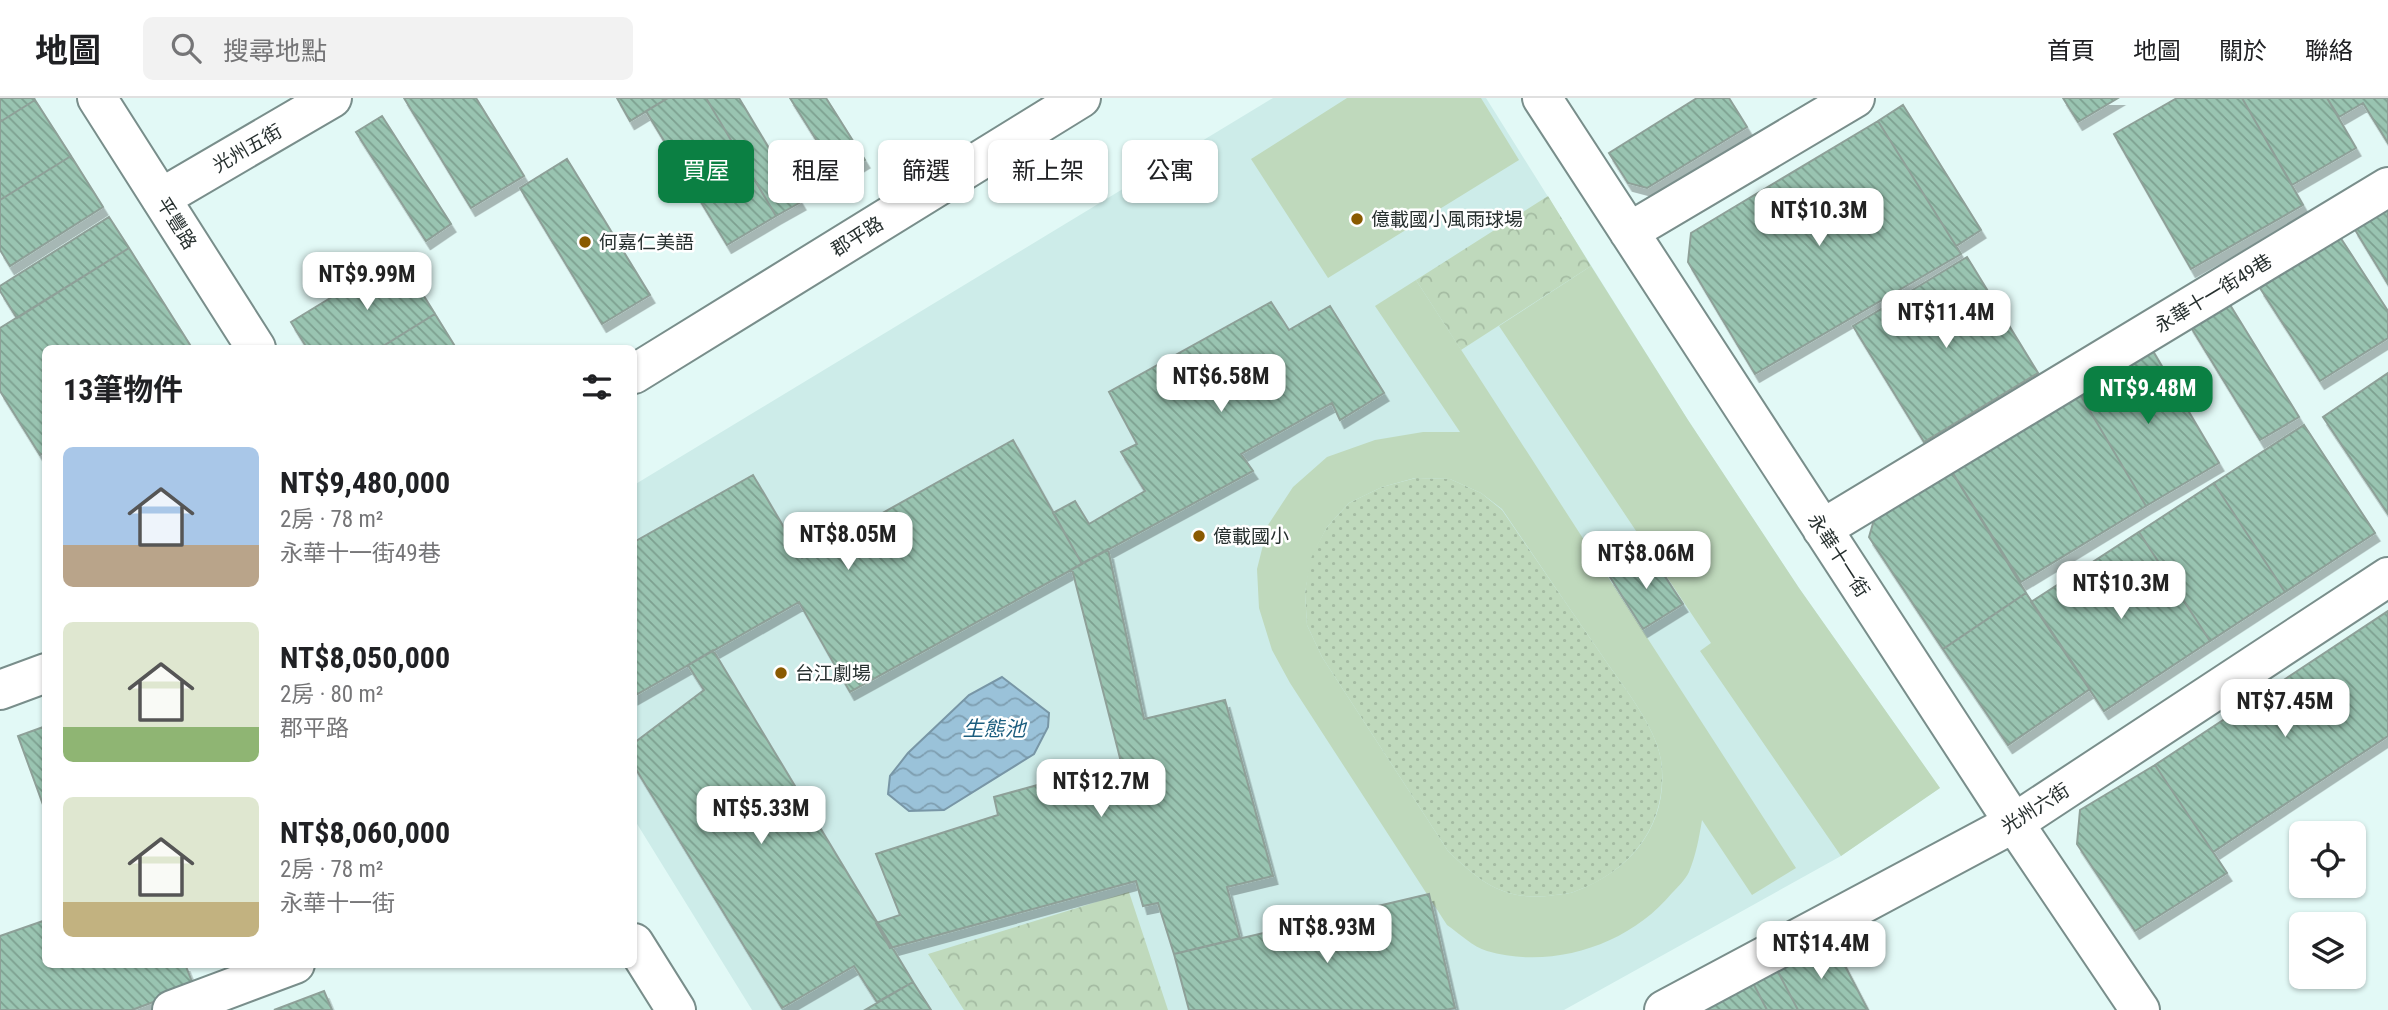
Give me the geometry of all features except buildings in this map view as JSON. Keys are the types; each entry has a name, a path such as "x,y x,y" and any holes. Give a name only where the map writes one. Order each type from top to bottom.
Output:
{"street":[{"name":"平豐路","path":"97,98 254,345"},
{"name":"光州五街","path":"161,198 332,98"},
{"name":"郡平路","path":"637,372 1081,98"},
{"name":"永華十一街","path":"1542,98 2014,823 2140,1010"},
{"path":"1629,232 1855,98"},
{"name":"永華十一街49巷","path":"1822,529 2388,187"},
{"name":"光州六街","path":"1664,1010 2014,823 2388,577"},
{"path":"0,690 42,674"},
{"path":"637,948 676,1010"},
{"path":"172,1010 284,968"}],"shaded area":[{"name":"億載國小","path":"1273,98 1486,98 1688,420 1799,588 1940,788 1841,856 1564,1010 752,1010 637,824 637,483 1100,203 1108,203 1108,198 1122,189 1122,203 1218,203 1218,140 1204,140"}],"green space":[{"name":"億載國小風雨球場","path":"1347,98 1481,98 1519,160 1328,278 1251,159"},
{"path":"1548,196 1591,266 1461,350 1416,280"},
{"path":"1591,266 1799,588 1940,788 1841,856 1700,651 1711,643 1499,326"},
{"path":"1416,280 1796,868 1752,895 1702,820 1694,859 1683,881 1634,927 1588,949 1563,955 1512,956 1482,949 1447,925 1290,683 1272,650 1259,608 1257,569 1268,525 1293,487 1327,457 1375,440 1423,432 1460,432 1375,306","holes":["1415,478 1450,479 1481,493 1502,509 1636,705 1658,746 1662,783 1660,804 1643,841 1615,870 1571,893 1538,896 1509,893 1472,873 1448,851 1322,657 1307,625 1305,593 1311,558 1327,527 1349,503 1382,487"]},
{"path":"1416,478 1450,479 1481,493 1502,510 1636,705 1658,746 1662,783 1659,804 1643,841 1630,857 1614,870 1574,892 1538,896 1509,893 1472,873 1448,851 1322,657 1307,625 1305,593 1310,558 1327,527 1349,503 1382,487"},
{"path":"1129,892 1168,1010 964,1010 928,954"}],"water":[{"name":"生態池","path":"1002,677 1049,713 1048,727 1034,754 944,810 909,811 888,794 890,776 908,753 969,695"}],"place":[{"name":"億載國小風雨球場","path":"1357,219"},
{"name":"何嘉仁美語","path":"585,242"},
{"name":"億載國小","path":"1199,536"},
{"name":"台江劇場","path":"781,673"}]}
